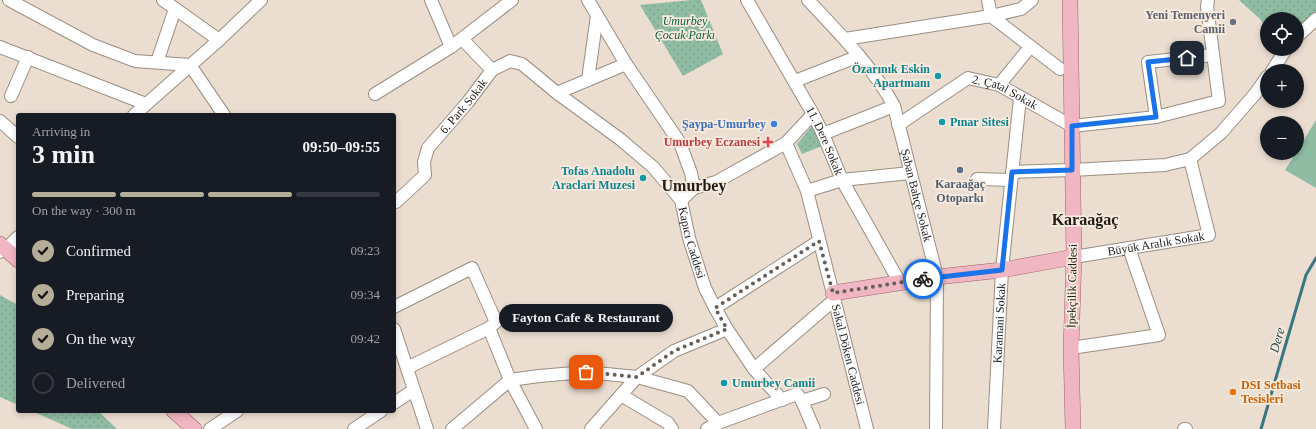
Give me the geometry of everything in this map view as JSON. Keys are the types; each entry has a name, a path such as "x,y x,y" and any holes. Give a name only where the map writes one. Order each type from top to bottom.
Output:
{"main road":[{"name":"İpekçilik Caddesi","path":"1070,0 1074,258 1071,348 1073,429"},
{"path":"2,248 16,258"},
{"path":"834,297 900,283 937,277 1002,270 1074,258"},
{"path":"176,413 194,429"}],"street":[{"path":"9,0 93,45 135,61 190,65"},
{"path":"162,0 219,40"},
{"path":"136,113 219,40 261,0"},
{"path":"431,0 451,47"},
{"path":"375,94 451,47 512,0"},
{"name":"Kapıcı Caddesi","path":"588,0 626,64 680,143 691,172 694,188 681,200 689,238 705,288 727,329 754,369 782,400"},
{"name":"11. Dere Sokak","path":"747,0 814,114 842,180 900,283"},
{"name":"Şaban Bahçe Sokak","path":"808,0 859,56 888,95 894,106 937,277 936,429"},
{"path":"988,0 991,16 1060,69"},
{"path":"845,40 991,16 1021,9 1032,0"},
{"path":"1072,126 1156,117 1219,101 1208,0"},
{"path":"157,62 176,9"},
{"path":"588,80 597,15"},
{"path":"1304,30 1316,19"},
{"path":"462,39 492,70"},
{"path":"0,47 146,104"},
{"path":"999,85 1030,47"},
{"path":"1156,117 1148,62 1213,55"},
{"path":"795,81 859,56"},
{"path":"11,96 28,58"},
{"name":"6. Park Sokak","path":"396,202 425,175 424,162 428,148 468,102 492,70 510,61 522,64 557,93 620,139 653,167 681,200"},
{"path":"557,93 626,64"},
{"path":"190,65 223,113"},
{"name":"2. Çatal Sokak","path":"898,125 968,78 999,85 1072,126"},
{"path":"977,180 1072,170 1165,165 1190,160 1221,133 1260,86"},
{"name":"Karamani Sokak","path":"994,429 1002,270 1020,98"},
{"path":"823,134 894,106"},
{"path":"694,188 716,182 786,143 814,114"},
{"path":"0,121 16,134"},
{"name":"Sakal Döken Caddesi","path":"786,143 807,191 867,429"},
{"name":"Büyük Aralık Sokak","path":"1074,258 1209,235 1190,160"},
{"path":"807,191 842,180 910,173"},
{"path":"2,248 16,238"},
{"path":"715,308 819,241"},
{"path":"1071,348 1160,335 1129,248"},
{"path":"396,306 472,268 496,322 489,328 407,368"},
{"path":"754,369 834,297"},
{"path":"489,328 510,380 536,429"},
{"path":"591,429 637,377 674,351 727,329"},
{"path":"396,335 427,429"},
{"path":"452,429 510,380 586,372 637,377 688,392 718,423"},
{"path":"396,402 414,390"},
{"path":"707,429 718,423 797,394 802,401 814,429"},
{"path":"802,401 824,394"},
{"path":"621,396 668,423 672,429"},
{"path":"210,429 234,413"},
{"path":"354,429 378,413"}],"green space":[{"name":"Umurbey Çocuk Parkı","path":"701,0 723,54 683,76 640,5"},
{"path":"1239,0 1316,0 1316,15 1304,24 1304,12 1260,12 1260,19"},
{"path":"1316,120 1316,188 1285,170 1291,160 1304,160 1304,140"},
{"path":"812,126 822,146 802,154 797,144"},
{"path":"0,295 16,304 16,404 0,397"},
{"path":"36,413 100,413 117,429 72,429"}],"waterway":[{"name":"Dere","path":"1261,429 1306,275 1316,258"}],"way so far":[{"path":"586,372 637,377 674,351 727,329 715,308 819,241 833,293 923,279"}],"place":[{"name":"Yeni Temenyeri Camii","path":"1233,22"},
{"name":"Özarınık Eskin Apartmanı","path":"938,76"},
{"name":"Pınar Sitesi","path":"942,122"},
{"name":"Şaypa-Umurbey","path":"774,124"},
{"name":"Umurbey Eczanesi","path":"768,142"},
{"name":"Karaağaç Otoparkı","path":"960,170"},
{"name":"Tofas Anadolu Araclari Muzesi","path":"643,178"},
{"name":"Fayton Cafe & Restaurant","path":"586,372"},
{"name":"Umurbey Camii","path":"724,383"},
{"name":"DSI Setbasi Tesisleri","path":"1233,392"}],"district":[{"name":"Umurbey","path":"694,185"},
{"name":"Karaağaç","path":"1085,219"}],"route":[{"path":"923,279 1002,270 1012,172 1072,170 1072,126 1156,117 1148,62 1187,58"}]}
